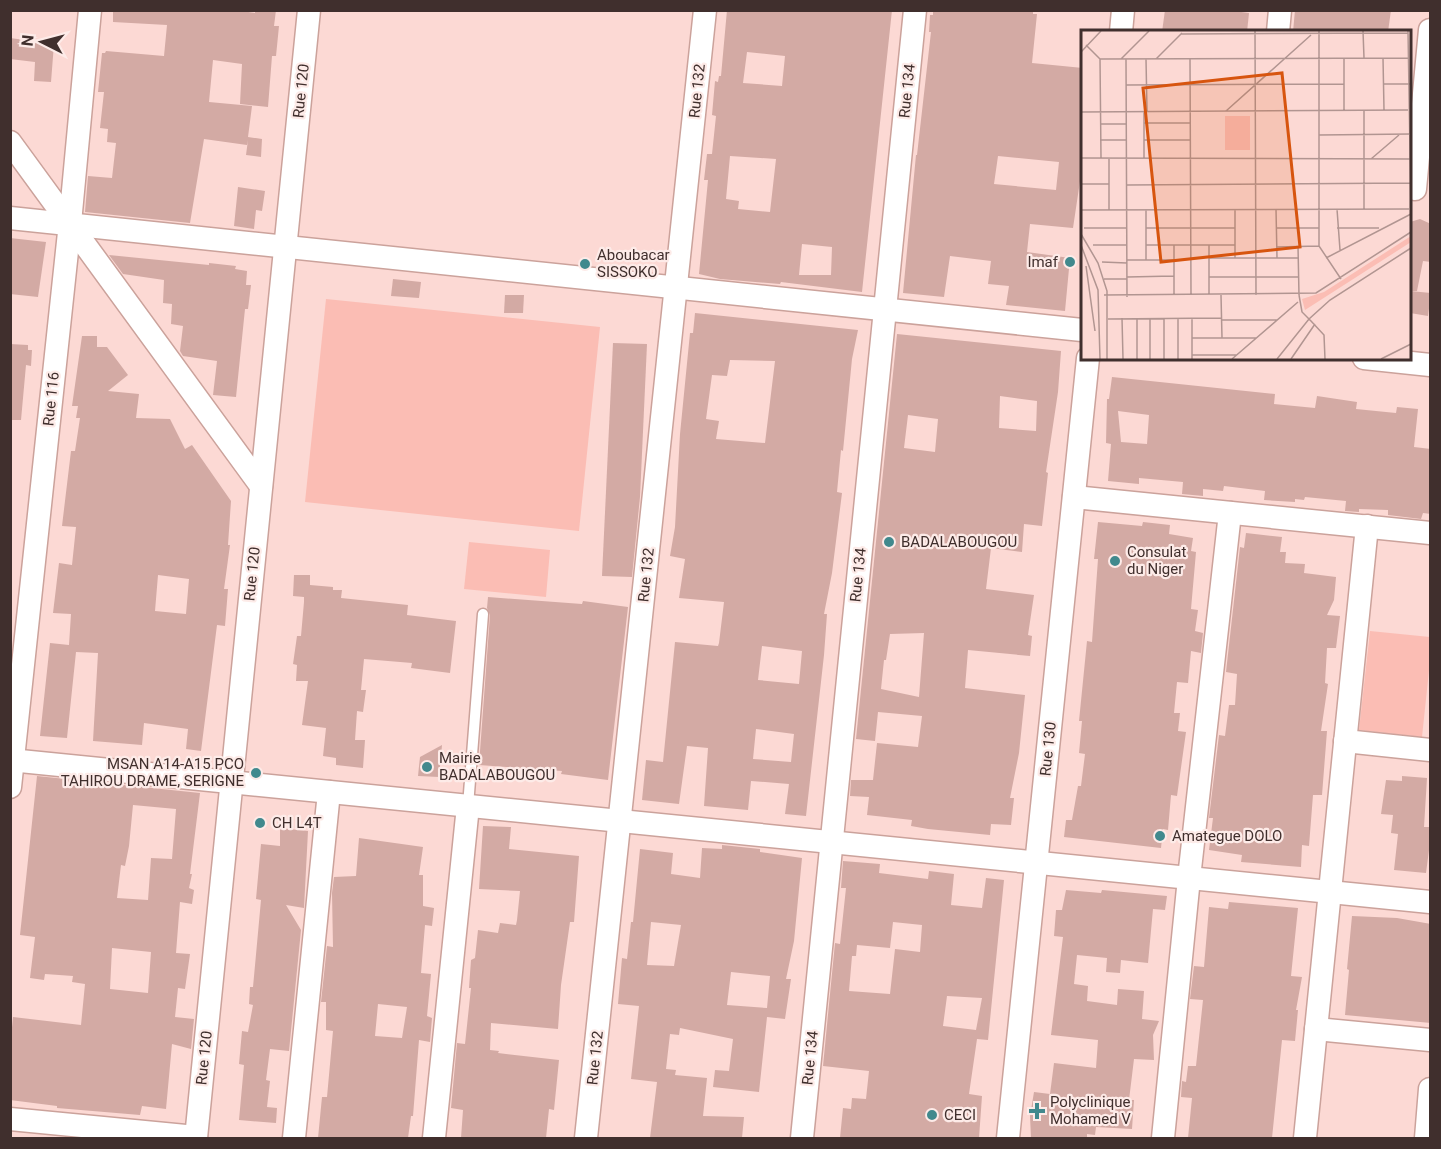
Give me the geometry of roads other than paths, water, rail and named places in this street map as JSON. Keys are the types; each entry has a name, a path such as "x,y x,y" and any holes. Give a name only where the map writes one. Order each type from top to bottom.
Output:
{"street":[{"name":"Rue 116","path":"10,787 70,223 90,10"},
{"name":"Rue 120","path":"196,1138 309,10"},
{"name":"Rue 132","path":"586,1138 705,10"},
{"name":"Rue 134","path":"802,1138 915,10"},
{"path":"1121,30 1123,10"},
{"path":"1278,30 1280,10"},
{"path":"1418,189 1431,30"},
{"path":"10,142 261,486"},
{"path":"10,218 1081,330"},
{"name":"Rue 130","path":"1008,1138 1088,360"},
{"path":"1383,360 1431,365"},
{"path":"1074,497 1431,533"},
{"path":"1163,1138 1189,878 1230,513"},
{"path":"1305,1138 1367,526"},
{"path":"1345,741 1431,750"},
{"path":"12,760 1431,902"},
{"path":"294,1138 329,792"},
{"path":"434,1138 468,806"},
{"path":"1316,1029 1431,1040"},
{"path":"1426,1138 1431,1089"},
{"path":"10,1119 196,1138"}],"lane":[{"path":"468,806 483,614"}],"place":[{"name":"Imaf","path":"1070,262"},
{"name":"Aboubacar SISSOKO","path":"585,264"},
{"name":"BADALABOUGOU","path":"889,542"},
{"name":"Consulat du Niger","path":"1115,561"},
{"name":"Mairie BADALABOUGOU","path":"427,767"},
{"name":"MSAN A14-A15 PCO TAHIROU DRAME, SERIGNE","path":"256,773"},
{"name":"CH L4T","path":"260,823"},
{"name":"Amategue DOLO","path":"1160,836"},
{"name":"Polyclinique Mohamed V","path":"1037,1111"},
{"name":"CECI","path":"932,1115"}]}
